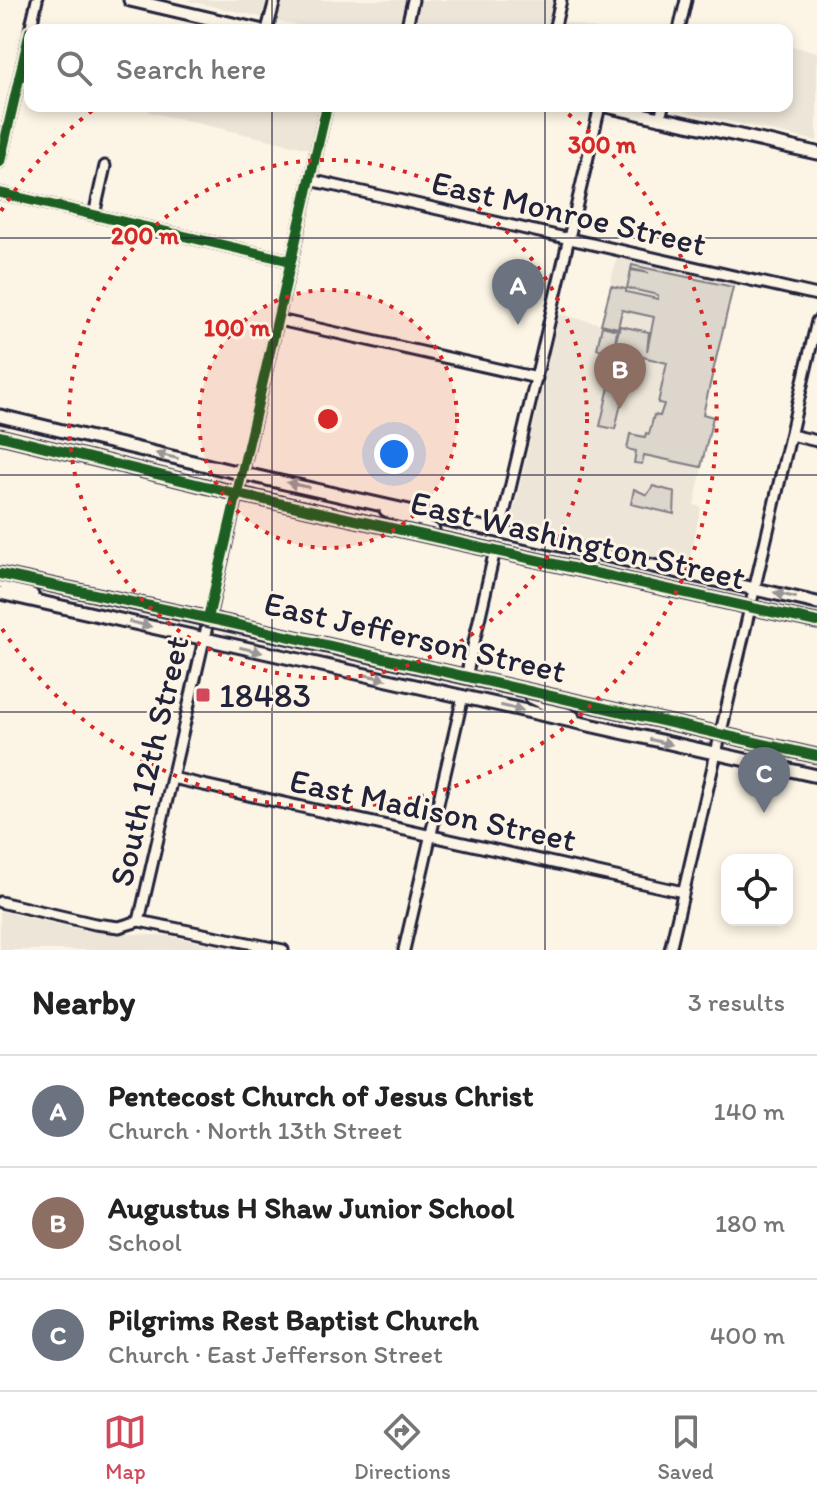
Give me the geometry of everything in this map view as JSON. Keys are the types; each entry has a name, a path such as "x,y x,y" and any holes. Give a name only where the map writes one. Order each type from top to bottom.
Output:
{"main road":[{"path":"130,0 182,6 240,24"},
{"path":"629,112 817,153"},
{"name":"East Washington Street","path":"0,416 817,603"},
{"name":"East Washington Street","path":"0,436 238,494 817,622"},
{"name":"East Washington Street","path":"354,497 459,541"},
{"name":"East Jefferson Street","path":"0,574 817,756"},
{"name":"East Jefferson Street","path":"0,581 55,605"},
{"name":"East Jefferson Street","path":"0,593 817,776"},
{"path":"508,687 594,727"}],"street":[{"path":"31,24 37,0"},
{"path":"269,24 275,0"},
{"path":"407,24 413,0"},
{"path":"555,24 561,0"},
{"path":"680,24 686,0"},
{"path":"0,162 24,56"},
{"name":"South 12th Street","path":"139,921 326,112"},
{"path":"500,531 601,112"},
{"path":"660,119 662,112"},
{"path":"94,215 105,166"},
{"name":"East Monroe Street","path":"310,180 817,295"},
{"path":"0,193 291,261"},
{"path":"279,320 537,378"},
{"path":"670,950 817,321"},
{"path":"791,435 817,441"},
{"path":"466,677 495,550"},
{"path":"404,950 463,696"},
{"name":"East Madison Street","path":"172,778 683,892"},
{"path":"0,902 95,924 119,927 139,921 283,950"}],"shaded area":[{"path":"185,0 559,0 557,20 574,24 292,24"},
{"path":"793,46 817,52 817,141 688,112 793,112"},
{"path":"149,112 319,112 310,149"},
{"path":"617,257 734,282 703,414 713,417 694,505 701,507 688,566 511,524 559,314 601,324"},
{"path":"632,265 733,287 703,414 713,417 701,467 644,455 642,464 634,463 636,451 627,449 630,434 645,437 646,433 649,434 654,415 660,416 664,404 658,403 667,363 639,356 637,360 627,358 627,353 597,349 602,326 617,330 615,344 620,326 649,332 647,351 654,317 622,310 618,328 601,324 611,286 658,299 658,295 627,288 631,270 649,273 631,269"},
{"path":"609,387 624,391 615,429 600,426"},
{"path":"653,486 675,492 674,514 631,504 634,489 647,495"},
{"path":"0,911 87,931 169,936 240,950 0,950"}],"tram line":[{"path":"0,429 149,466 817,615"},
{"path":"0,581 817,763"}],"cycle path":[{"path":"0,162 24,57"},
{"path":"208,618 326,112"},
{"path":"0,193 291,261"},
{"path":"0,436 238,494 817,622"},
{"path":"0,574 817,756"}],"place":[{"name":"Pentecost Church of Jesus Christ","path":"518,325"},
{"name":"Augustus H Shaw Junior School","path":"620,409"},
{"name":"18483","path":"203,695"},
{"name":"Pilgrims Rest Baptist Church","path":"764,813"}]}
